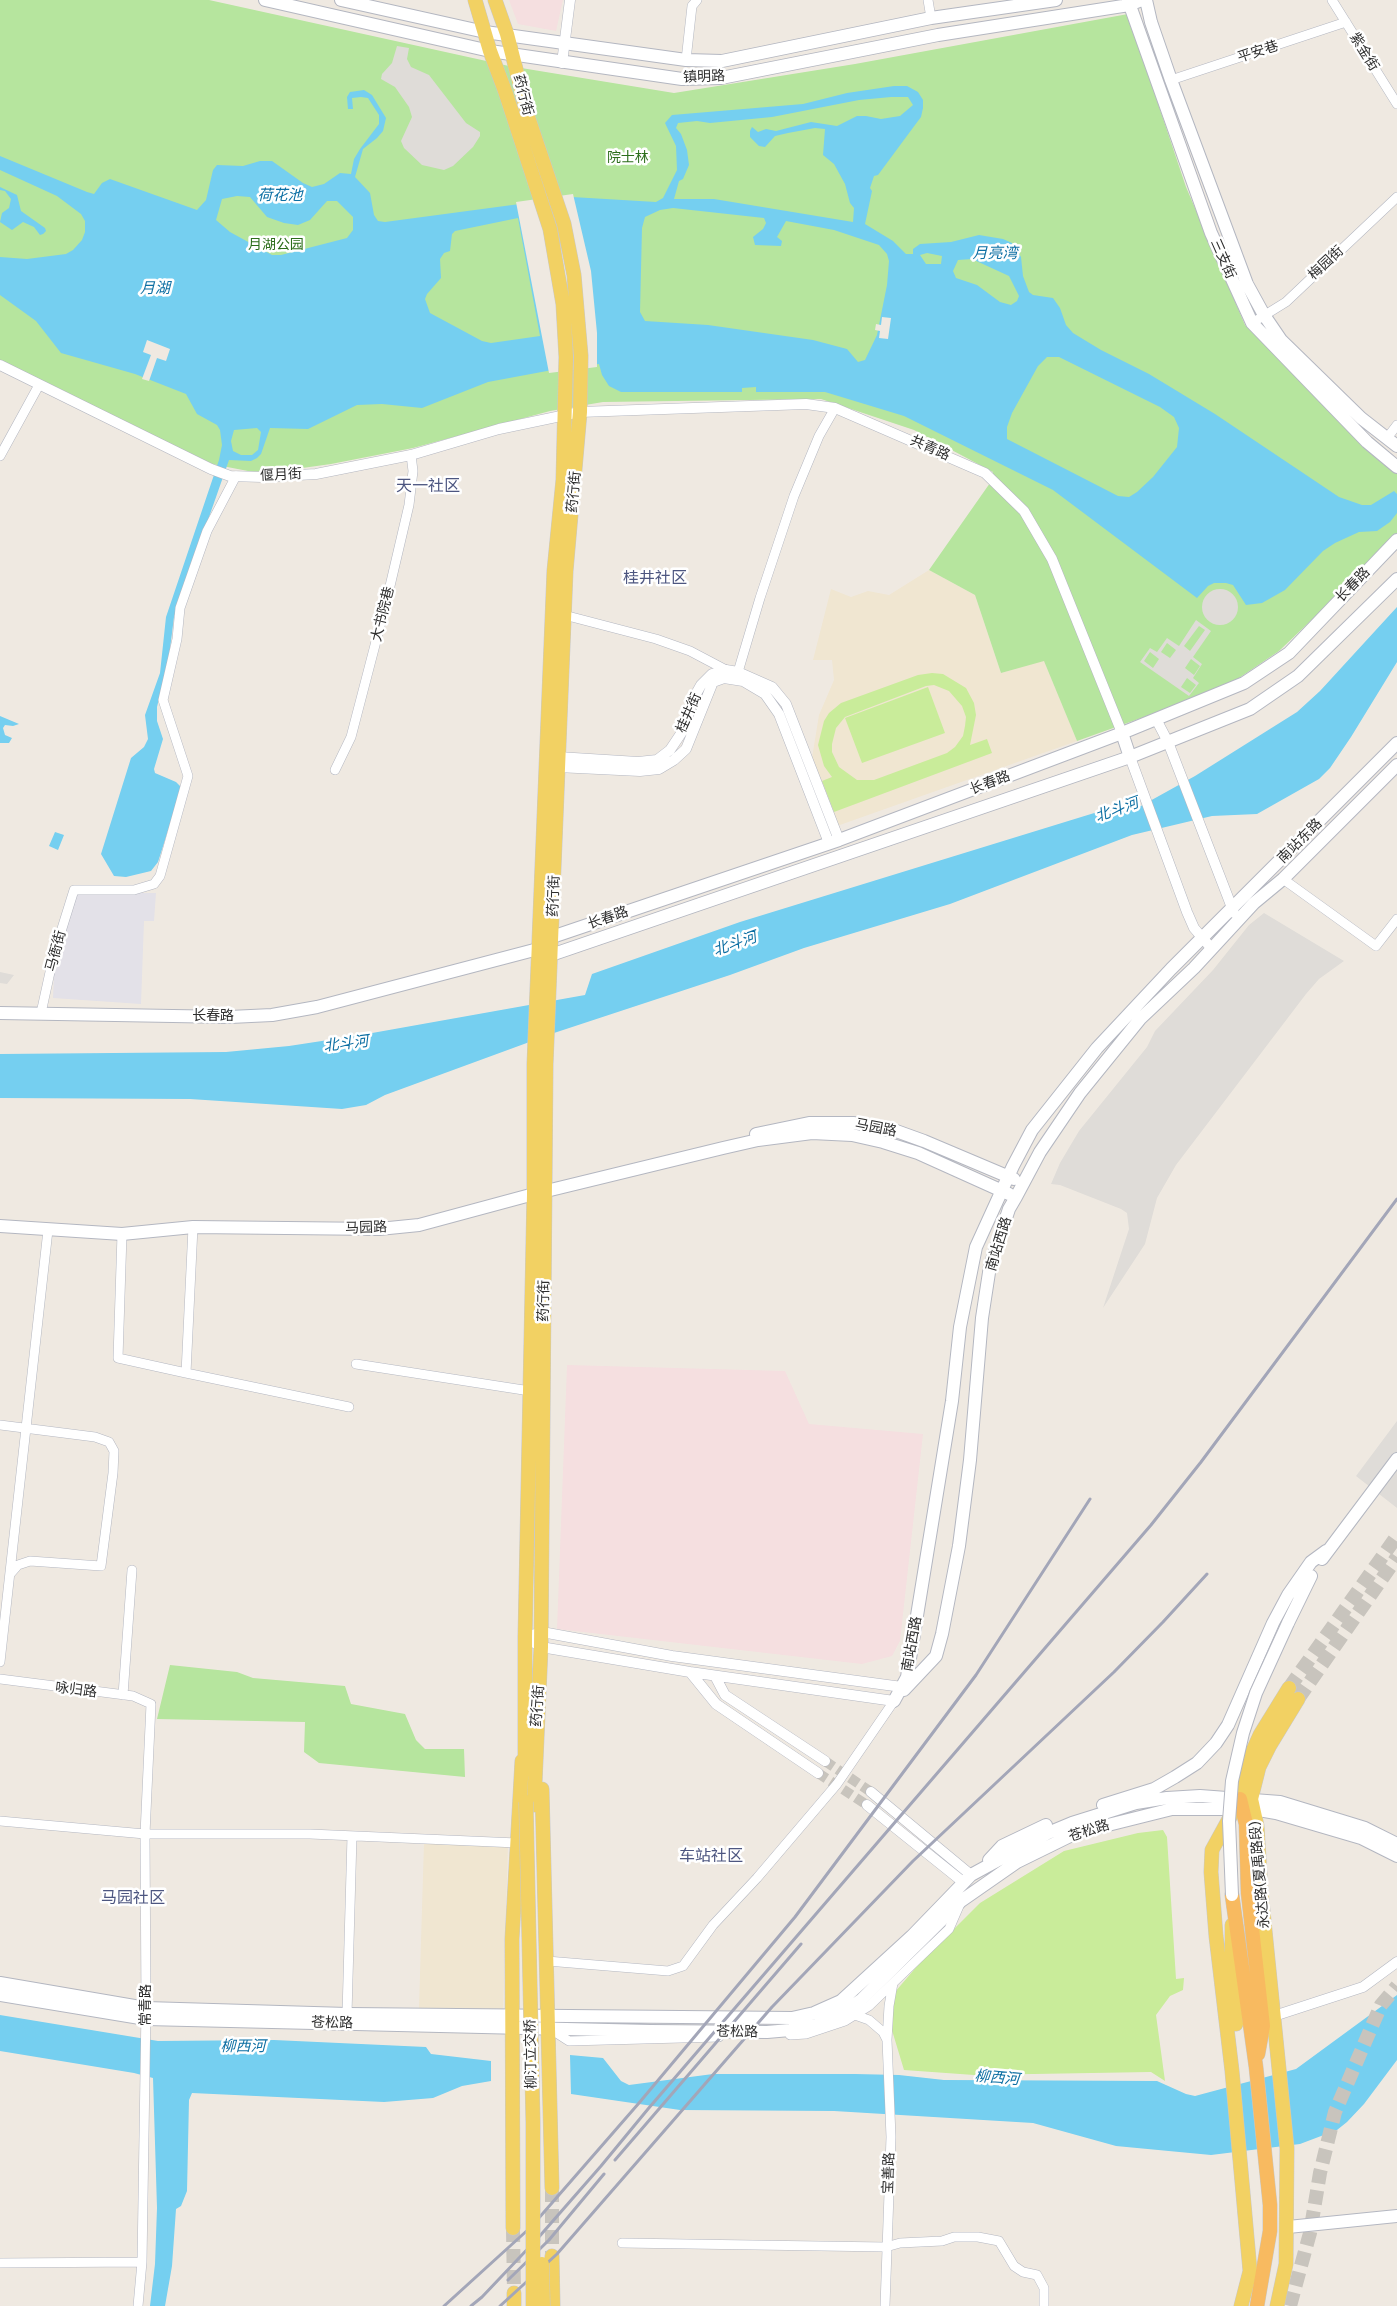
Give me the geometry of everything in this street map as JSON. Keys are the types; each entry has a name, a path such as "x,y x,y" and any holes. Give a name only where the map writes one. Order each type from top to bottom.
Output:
{"highway":[{"path":"1247,1804 1248,1893 1263,2026 1256,2067"},
{"path":"1232,1894 1266,2151 1270,2231 1257,2306"}],"main road":[{"name":"镇明路","path":"265,0 490,51 682,79 721,78 938,34 1142,0"},
{"name":"镇明路","path":"341,0 485,32 686,60 722,61 931,18 1055,0"},
{"name":"药行街","path":"475,0 490,51 550,229 563,304 566,391 563,480 554,571 542,952 540,1064 542,1647 530,1803"},
{"name":"药行街","path":"495,0 507,34 539,149 564,224 574,275 581,356 580,412 564,615 552,937 542,952"},
{"name":"三支街","path":"1146,0 1170,80 1247,284 1264,315 1281,340 1361,418 1392,442"},
{"name":"三支街","path":"1128,2 1211,233 1252,323 1367,442 1397,467"},
{"name":"长春路","path":"552,937 834,842 1122,733 1244,683 1289,653 1397,540"},
{"name":"长春路","path":"0,1013 230,1017 272,1015 317,1007 542,952 1130,757 1250,709 1298,676 1396,582"},
{"path":"1122,733 1130,757"},
{"name":"南站东路","path":"1212,949 1235,915 1397,743"},
{"name":"南站东路","path":"1202,939 1283,878 1397,765"},
{"name":"南站西路","path":"894,1701 907,1677 952,1401 960,1327 976,1247 1008,1176 1032,1130 1097,1048 1202,939"},
{"name":"南站西路","path":"894,1701 936,1656 942,1634 960,1536 970,1460 982,1318 990,1266 1009,1209 1040,1152 1080,1093 1140,1020 1212,949"},
{"name":"马园路","path":"724,1148 764,1131 808,1122 853,1123 888,1128 1023,1183"},
{"name":"马园路","path":"0,1226 122,1234 193,1227 379,1229 419,1225 540,1193 758,1140 812,1133 852,1135 883,1142 918,1153 1016,1197"},
{"name":"药行街","path":"530,1803 525,1706 525,1636 530,1392 540,1193"},
{"path":"1241,2306 1250,2270 1246,2161 1236,2070 1232,1985 1230,1799 1243,1733 1256,1693 1303,1589 1326,1552 1397,1459"},
{"path":"971,1876 1002,1846 1037,1829 1098,1806 1154,1788 1197,1763 1216,1743 1228,1725 1273,1623 1288,1595 1311,1562 1326,1552"},
{"path":"1247,1804 1246,1766 1260,1735 1289,1688"},
{"name":"永达路(夏禹路段)","path":"1236,2070 1216,1936 1211,1872 1212,1850 1247,1804 1262,1760 1298,1699"},
{"path":"513,2228 512,1939 525,1706"},
{"path":"537,1716 543,1793 552,2188"},
{"name":"苍松路","path":"0,1983 146,2017 347,2014 548,2018 792,2018 814,2013 841,2001 863,1983 912,1936 971,1876 1048,1833 1072,1822 1136,1803 1167,1798 1200,1796 1247,1804 1361,1838 1397,1856"},
{"name":"苍松路","path":"0,1995 146,2017 650,2031 767,2032 790,2030 829,2020 861,2000 961,1901 1017,1862 1076,1833 1172,1808 1280,1802 1365,1828 1397,1844"},
{"name":"柳汀立交桥","path":"530,1803 533,2306"},
{"name":"柳汀立交桥","path":"530,1803 543,2306"},
{"name":"永达路(夏禹路段)","path":"1247,1804 1257,1826 1261,1891 1287,2148 1288,2227"},
{"path":"1277,2306 1286,2264 1288,2227 1397,2216"},
{"path":"552,2256 553,2306"}],"street":[{"path":"562,63 570,0"},
{"path":"686,60 692,6 697,0"},
{"path":"928,0 931,18"},
{"name":"紫金街","path":"1336,2 1346,22 1397,104"},
{"name":"平安巷","path":"1170,80 1346,22"},
{"name":"梅园街","path":"1252,323 1286,302 1397,197"},
{"name":"偃月街","path":"0,365 211,469 233,476 262,477 316,474 411,454 499,429 580,412"},
{"path":"0,456 38,385"},
{"name":"共青路","path":"580,412 806,404 835,408 985,473 1024,511 1052,559 1122,733"},
{"path":"738,672 762,590 794,496 819,436 835,408"},
{"path":"1392,442 1397,426"},
{"name":"大书院巷","path":"336,770 351,737 386,603 409,505 413,471 411,454"},
{"name":"马衙街","path":"41,1013 54,954 74,890 134,890 154,884 160,876 188,776 164,700 177,639 180,608 206,531 233,476"},
{"path":"564,615 656,639 690,651 726,670 738,672 772,687 786,704 834,842"},
{"name":"桂井街","path":"558,762 638,762 657,760 670,750 684,729 692,701 701,685 712,674 726,670"},
{"name":"桂井街","path":"558,762 640,771 659,769 674,760 686,749 713,682 724,678 743,681 765,694 779,714 834,842"},
{"path":"1156,719 1168,742 1235,915"},
{"path":"1130,757 1187,912 1202,939 1212,949"},
{"path":"1283,878 1376,946 1397,919"},
{"path":"186,1373 193,1227"},
{"path":"0,1662 48,1230"},
{"path":"122,1234 118,1358 349,1407"},
{"path":"356,1364 530,1392"},
{"path":"0,1425 95,1437 109,1442 114,1451 101,1566 30,1561 18,1565 11,1573"},
{"path":"122,1695 132,1570"},
{"path":"525,1636 542,1632 672,1656 902,1687"},
{"path":"525,1636 542,1647 715,1676 894,1701 837,1784 757,1878 713,1925 683,1966 668,1971 547,1961"},
{"path":"690,1672 716,1704 818,1773"},
{"path":"715,1676 725,1695 825,1761"},
{"name":"咏归路","path":"0,1679 122,1695 144,1700 151,1704"},
{"name":"常青路","path":"138,2306 142,2262 146,2017 145,1834 151,1704"},
{"path":"871,1792 971,1876"},
{"path":"867,1805 971,1876"},
{"path":"0,1822 145,1834 352,1836 517,1843"},
{"path":"347,2014 352,1836"},
{"path":"555,2032 569,2041 806,2034 845,2021 869,2006 949,1928 961,1901"},
{"path":"1274,2016 1362,1987 1397,1962"},
{"name":"宝善路","path":"886,2306 886,2247 891,2137 888,2040 889,2006 894,1983"},
{"path":"855,2014 869,2020 883,2032 888,2040"},
{"path":"622,2243 886,2247 900,2243 942,2240 954,2236 978,2237 999,2241 1014,2266 1023,2272 1037,2275 1044,2288 1044,2306"},
{"path":"0,2262 142,2262"}],"shaded area":[{"path":"509,0 563,0 556,31 518,24"},
{"path":"397,46 409,48 407,59 411,67 429,75 466,123 480,132 480,136 473,147 453,166 444,170 422,165 404,148 401,141 412,117 409,107 395,87 381,79 382,74 392,63"},
{"path":"929,570 975,595 1001,673 1044,660 1077,741 837,826 812,758 819,715 834,680 832,660 813,660 831,589 851,597 868,591 889,595"},
{"path":"1220,589 1227,590 1233,594 1237,600 1237,614 1233,620 1227,624 1220,625 1213,624 1207,620 1203,614 1202,607 1203,600 1207,594 1213,590"},
{"path":"1196,620 1211,631 1193,657 1202,664 1193,678 1199,683 1189,696 1140,662 1150,648 1157,652 1167,638 1179,646","holes":["1199,626 1205,630 1190,651 1184,646","1167,643 1176,650 1170,658 1161,652","1150,652 1159,659 1153,668 1144,661","1191,659 1200,666 1194,675 1185,668","1187,678 1196,685 1190,693 1181,687"]},
{"path":"77,893 156,893 154,921 144,921 141,1004 53,998 54,974"},
{"path":"1264,913 1344,961 1319,979 1306,994 1176,1165 1157,1198 1145,1244 1103,1308 1129,1229 1127,1213 1060,1185 1051,1184 1060,1163 1079,1131 1147,1047 1155,1031 1213,970 1249,925"},
{"path":"0,972 14,975 7,984 0,983"},
{"path":"567,1365 785,1371 809,1424 923,1434 900,1641 892,1656 862,1664 557,1629"},
{"path":"1397,1421 1397,1508 1356,1476"},
{"path":"424,1842 508,1844 503,2011 419,2008"}],"green space":[{"name":"月湖公园","path":"0,0 209,0 509,66 674,93 855,64 1128,14 1186,187 1245,325 1397,473 1397,535 1364,570 1279,651 1239,678 1183,703 1077,741 1044,661 1001,673 975,595 929,570 990,483 993,472 914,430 821,399 603,402 550,411 413,448 331,464 253,472 212,464 0,362"},
{"path":"943,674 966,688 974,703 976,715 970,745 987,739 992,753 834,812 822,781 832,777 824,766 818,745 824,721 829,713 841,703 918,675","holes":["934,685 949,691 962,706 966,717 963,736 955,747 947,753 874,780 857,780 839,767 832,752 832,744 836,728 845,717 926,686"]},
{"path":"928,687 945,733 862,763 845,718"},
{"path":"170,1665 237,1672 253,1678 345,1686 351,1704 405,1714 416,1740 425,1749 464,1749 465,1777 319,1763 304,1752 305,1722 157,1719"},
{"path":"1163,1830 1167,1837 1176,1979 1184,1978 1183,1990 1170,1996 1156,2015 1165,2081 1151,2072 974,2075 904,2070 891,2027 895,1992 918,1965 980,1903 1064,1851 1138,1833"}],"water":[{"name":"月湖","path":"894,86 907,86 918,92 923,100 921,117 878,175 874,176 870,188 872,191 865,224 893,241 906,254 913,254 913,249 920,244 951,242 979,235 1003,239 1012,243 1021,257 1023,276 1029,292 1033,295 1053,298 1060,308 1066,325 1073,333 1101,350 1149,374 1215,414 1339,497 1362,505 1371,505 1394,491 1397,494 1397,513 1390,522 1377,531 1359,532 1323,551 1285,590 1262,603 1246,605 1233,585 1226,583 1214,583 1208,586 1197,598 1053,490 904,416 825,392 756,392 756,387 742,388 742,392 621,392 609,386 602,375 599,364 563,368 488,382 422,408 382,404 357,405 308,429 270,428 261,454 257,458 251,461 229,460 174,617 169,657 157,707 157,721 163,739 154,769 155,773 176,782 180,786 180,793 158,862 151,871 126,877 114,876 101,854 131,758 144,747 148,739 145,715 160,673 166,617 219,460 222,445 220,430 217,425 197,414 186,394 135,374 61,353 36,321 0,295 0,257 27,259 66,254 73,250 82,240 85,232 85,221 81,214 57,196 0,170 0,156 94,194 102,183 110,179 197,210 206,200 213,170 217,165 243,166 260,161 272,161 303,183 312,187 324,184 340,173 351,174 354,159 379,124 379,115 368,98 352,98 353,109 348,109 347,97 350,92 364,90 372,95 386,118 383,131 363,149 355,177 370,193 374,215 378,221 385,222 572,197 656,202 663,198 677,170 676,146 665,123 672,115 803,104 847,93","holes":["891,97 908,97 913,105 900,116 881,119 857,116 837,126 811,122 776,131 766,129 758,132 752,127 750,137 759,146 765,147 775,136 815,128 825,129 823,155 834,164 845,184 850,203 854,208 853,222 714,199 674,199 679,181 683,179 689,165 687,150 681,134 676,128 678,123 697,121 710,123 772,117 859,100","237,196 250,197 267,217 284,223 298,225 310,220 327,201 337,201 353,217 353,230 347,238 281,255 272,255 230,232 216,220 222,199","673,208 764,218 766,223 763,229 753,237 755,245 781,246 782,241 777,237 786,221 834,230 879,245 887,254 889,261 887,285 877,335 865,360 858,362 847,349 813,340 708,325 645,321 640,312 642,228 645,217 660,210","518,218 540,336 491,343 482,341 430,313 425,299 441,278 440,259 444,253 450,251 452,234 455,231","927,253 942,256 941,264 926,264 920,255","972,259 1009,276 1019,296 1017,301 1011,305 1000,302 977,285 956,278 953,271 958,260","1047,357 1059,357 1160,407 1174,417 1179,428 1177,447 1153,477 1137,492 1129,497 1118,496 1007,439 1007,427 1012,413 1038,366","257,428 261,432 258,450 252,455 241,455 233,451 231,441 234,430"]},
{"path":"0,187 17,195 21,211 45,228 46,231 43,234 40,235 34,227 23,222 12,230 0,222 2,213 9,208 11,199 5,191 0,190"},
{"name":"北斗河","path":"1397,607 1397,662 1351,737 1330,768 1319,779 1257,814 1212,816 1132,835 950,904 804,948 730,975 554,1033 385,1095 366,1105 342,1109 190,1099 0,1098 0,1054 226,1052 289,1046 585,995 592,974 740,922 1104,810 1139,807 1195,776 1297,712 1320,691"},
{"path":"0,716 19,724 13,726 5,725 3,728 5,735 12,738 9,743 0,743"},
{"path":"55,832 64,835 58,850 49,846"},
{"path":"1397,1995 1397,2060 1364,2104 1347,2122 1337,2130 1300,2144 1211,2155 1116,2146 1033,2123 834,2111 680,2110 571,2094 570,2055 603,2058 621,2081 629,2085 713,2074 855,2074 899,2075 944,2080 1157,2081 1195,2096 1296,2069"},
{"name":"柳西河","path":"0,2015 158,2041 274,2040 426,2047 431,2054 491,2061 491,2081 462,2086 433,2098 384,2102 192,2093 189,2100 187,2191 181,2206 176,2209 172,2266 165,2306 150,2306 155,2264 157,2208 153,2078 134,2073 0,2051"}],"pier":[{"path":"573,194 591,271 597,333 597,367 549,373 516,202"},
{"path":"882,317 891,318 888,339 879,338 880,331 875,330 876,324 881,325"},
{"path":"147,340 170,349 166,361 157,358 149,381 142,379 151,355 143,352"}],"tunnel":[{"path":"1289,1688 1397,1536"},
{"path":"1298,1699 1397,1557"},
{"path":"825,1761 871,1792"},
{"path":"818,1773 867,1805"},
{"path":"1290,2306 1310,2233 1320,2173 1335,2112 1381,2005 1397,1986"},
{"path":"552,2188 552,2256"},
{"path":"513,2228 514,2293"}],"railway":[{"path":"471,2306 482,2297 538,2238 601,2166 1151,1525 1201,1462 1397,1199"},
{"path":"444,2306 531,2227 639,2103 795,1917 976,1675 1090,1499"},
{"path":"500,2306 557,2254 772,2007 913,1861 1114,1672 1207,1574"},
{"path":"615,2160 801,1944"},
{"path":"508,2280 549,2240 604,2174"}],"district":[{"name":"天一社区","path":"428,486"},
{"name":"桂井社区","path":"655,578"},
{"name":"车站社区","path":"711,1856"},
{"name":"马园社区","path":"133,1898"}],"park label":[{"name":"院士林","path":"628,158"}],"water label":[{"name":"荷花池","path":"280,196"},
{"name":"月亮湾","path":"995,254"}]}
